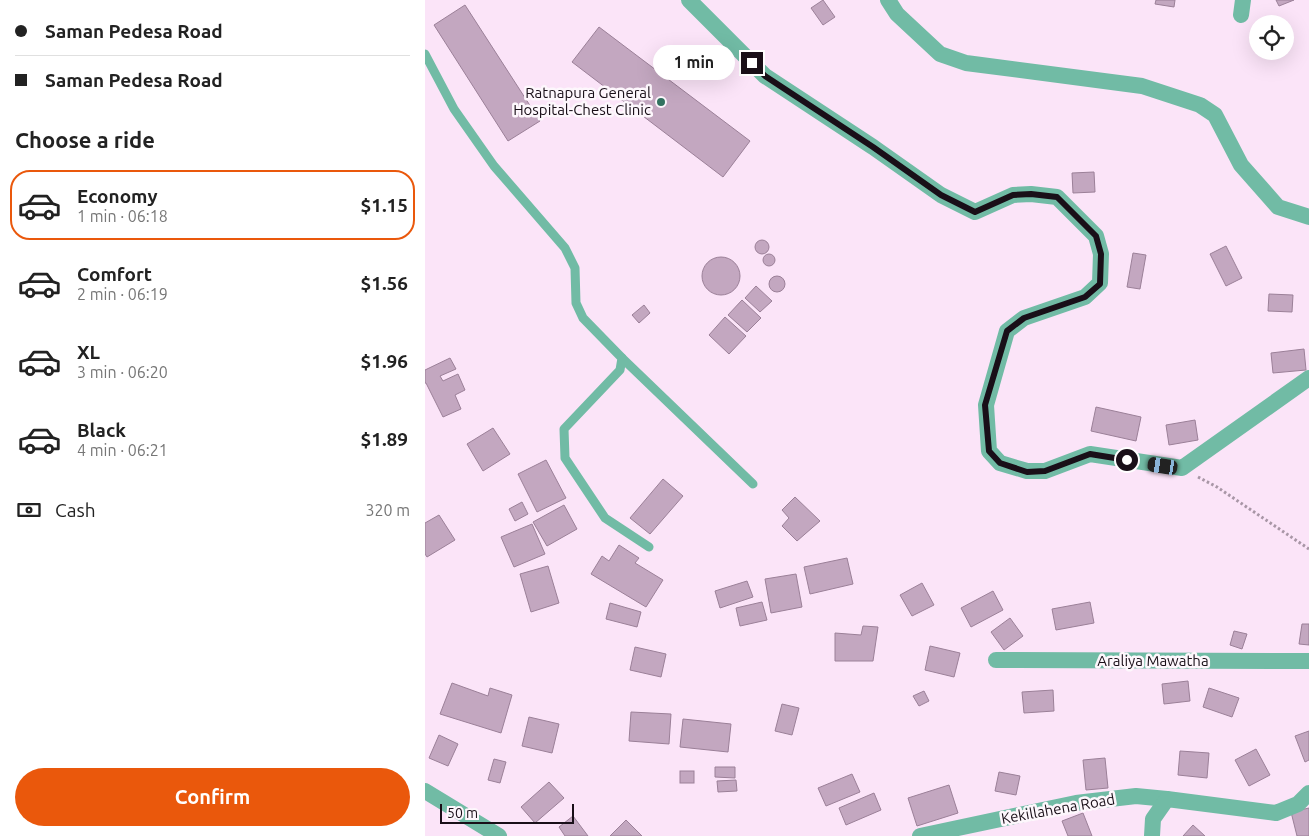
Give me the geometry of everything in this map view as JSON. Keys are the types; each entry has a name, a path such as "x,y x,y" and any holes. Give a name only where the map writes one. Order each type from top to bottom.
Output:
{"street":[{"path":"689,0 765,76 873,147 941,195 975,212 1013,195 1031,194 1057,197 1096,236 1101,254 1100,284 1085,297 1024,318 1007,331 985,405 989,451 1000,463 1027,472 1045,471 1090,454 1182,468 1309,378"},
{"path":"888,0 897,14 940,54 966,64 1142,86 1200,105 1215,114 1241,165 1279,207 1309,217"},
{"name":"Araliya Mawatha","path":"997,660 1309,661"},
{"path":"425,791 499,836"},
{"name":"Kekillahena Road","path":"920,836 1076,803 1137,796 1276,813 1298,804 1309,793"},
{"path":"1153,836 1153,819 1167,799"}],"lane":[{"path":"425,54 454,109 494,166 565,248 575,268 576,303 583,318 753,484"},
{"path":"622,358 620,370 564,429 565,458 605,518 649,547"}],"path":[{"path":"1182,468 1217,487 1309,548"}],"building":[{"path":"823,0 835,17 823,25 811,8"},
{"path":"1156,0 1175,0 1174,7 1155,4"},
{"path":"1276,0 1294,0 1279,6"},
{"path":"465,5 540,121 508,141 434,25"},
{"name":"Ratnapura General Hospital-Chest Clinic","path":"599,27 750,141 723,177 572,62"},
{"path":"1094,172 1095,192 1073,193 1072,173"},
{"path":"762,240 767,242 769,247 767,252 762,254 757,252 755,247 757,242"},
{"path":"1226,246 1242,278 1226,286 1210,254"},
{"path":"1133,253 1146,255 1140,289 1127,287"},
{"path":"767,254 771,254 775,260 771,266 767,266 763,262 763,258"},
{"path":"721,257 735,262 740,276 735,290 721,295 707,290 702,276 707,262"},
{"path":"777,276 783,278 785,284 783,290 777,292 771,290 769,284 771,278"},
{"path":"756,286 772,301 760,312 745,298"},
{"path":"1269,294 1293,295 1292,312 1268,311"},
{"path":"742,300 761,318 747,332 728,315"},
{"path":"644,305 650,313 639,323 632,315"},
{"path":"725,317 746,336 729,354 709,335"},
{"path":"1304,349 1306,370 1273,373 1271,353"},
{"path":"450,358 456,369 440,376 443,381 458,374 465,390 455,395 461,409 443,417 425,383 425,370"},
{"path":"1096,407 1141,417 1136,441 1091,431"},
{"path":"1195,420 1198,440 1169,445 1166,425"},
{"path":"493,428 510,454 483,471 467,444"},
{"path":"546,460 566,498 537,512 518,474"},
{"path":"663,479 683,496 650,534 630,518"},
{"path":"795,497 820,521 797,541 782,526 789,518 782,510"},
{"path":"522,502 528,514 515,521 509,509"},
{"path":"564,505 577,529 547,546 533,522"},
{"path":"439,515 455,540 427,557 425,554 425,523"},
{"path":"532,524 545,554 514,567 501,537"},
{"path":"619,545 639,558 635,563 663,580 646,607 591,574 602,556 609,561"},
{"path":"847,558 853,584 810,594 804,567"},
{"path":"548,566 559,603 531,612 520,574"},
{"path":"796,574 802,607 771,613 765,579"},
{"path":"747,581 753,597 720,608 715,591"},
{"path":"922,583 934,605 912,616 900,595"},
{"path":"993,591 1003,610 971,627 961,608"},
{"path":"762,602 767,620 740,626 736,608"},
{"path":"1090,602 1094,623 1056,630 1052,609"},
{"path":"610,603 641,612 637,627 606,619"},
{"path":"1010,618 1023,636 1004,650 991,632"},
{"path":"1302,624 1309,624 1309,645 1299,644"},
{"path":"863,626 878,627 873,661 835,661 835,633 861,635"},
{"path":"1234,631 1247,634 1242,649 1230,645"},
{"path":"930,646 960,653 954,677 925,670"},
{"path":"635,647 666,654 661,677 630,670"},
{"path":"1188,681 1190,701 1164,704 1162,684"},
{"path":"452,683 488,696 490,688 512,695 501,733 440,714"},
{"path":"1209,688 1239,698 1232,717 1203,707"},
{"path":"1053,690 1054,711 1024,713 1022,692"},
{"path":"924,691 929,701 919,706 913,696"},
{"path":"782,704 799,708 792,735 775,731"},
{"path":"631,712 671,714 669,744 629,741"},
{"path":"529,717 559,724 552,753 522,746"},
{"path":"683,719 731,724 728,752 680,747"},
{"path":"1309,731 1309,760 1305,762 1295,736"},
{"path":"439,735 458,744 448,766 429,758"},
{"path":"1256,749 1270,775 1249,786 1235,760"},
{"path":"1180,751 1209,753 1207,778 1178,775"},
{"path":"1105,758 1108,788 1086,790 1083,760"},
{"path":"494,759 506,762 500,783 488,780"},
{"path":"715,767 735,767 735,778 715,777"},
{"path":"680,771 694,771 694,783 680,783"},
{"path":"999,772 1020,776 1016,795 995,791"},
{"path":"852,774 860,792 826,806 818,788"},
{"path":"736,780 737,791 718,792 717,781"},
{"path":"549,782 564,798 535,823 521,807"},
{"path":"949,785 958,813 917,826 908,798"},
{"path":"874,793 881,810 846,825 839,808"},
{"path":"1309,808 1309,836 1297,836 1291,812"},
{"path":"1083,813 1092,836 1068,836 1062,821"},
{"path":"573,816 588,836 565,836 559,827"},
{"path":"626,820 642,836 610,836"},
{"path":"1193,825 1205,836 1183,836"}],"place":[{"name":"Ratnapura General Hospital-Chest Clinic","path":"661,102"}],"route":[{"path":"752,63 765,76 873,147 941,195 975,212 1013,195 1031,194 1057,197 1096,236 1101,254 1100,284 1085,297 1024,318 1007,331 985,405 989,451 1000,463 1027,472 1045,471 1090,454 1127,460"}]}
